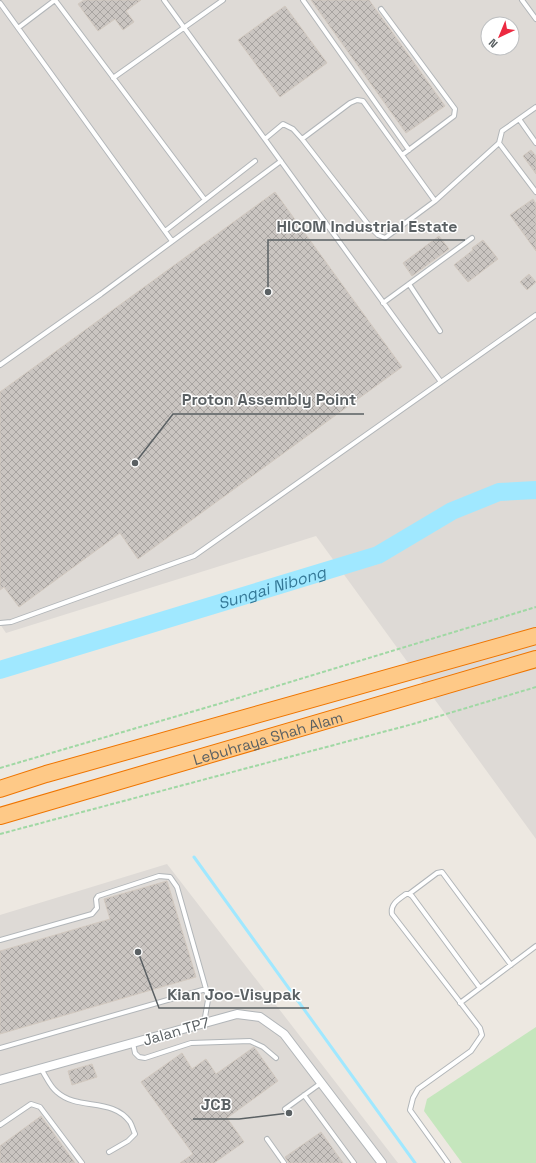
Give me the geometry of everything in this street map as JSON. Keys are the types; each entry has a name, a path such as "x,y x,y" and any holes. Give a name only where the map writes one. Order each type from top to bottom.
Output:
{"highway":[{"name":"Lebuhraya Shah Alam","path":"0,788 536,636"},
{"name":"Lebuhraya Shah Alam","path":"0,816 536,660"},
{"path":"0,780 46,774"}],"street":[{"name":"Jalan TP7","path":"0,1080 237,1014 260,1017 284,1034 382,1163"}],"lane":[{"path":"18,28 55,0 205,200"},
{"path":"113,78 223,0"},
{"path":"303,0 409,150"},
{"path":"522,0 536,19"},
{"path":"167,1 441,382"},
{"path":"0,3 172,241"},
{"path":"381,9 454,109 454,116 402,155"},
{"path":"302,139 350,103 357,100 363,101 435,201"},
{"path":"265,139 283,124 293,129 371,228 381,237 385,238 435,201 499,143 502,131 536,107"},
{"path":"519,119 536,143"},
{"path":"499,143 536,192"},
{"path":"165,231 255,161"},
{"path":"0,365 100,294 281,161"},
{"path":"383,303 472,238"},
{"path":"409,284 440,331"},
{"path":"0,623 11,622 194,556 536,315"},
{"path":"448,1163 410,1110 413,1098 418,1089 471,1051 482,1035 480,1028 392,914 391,908 400,898 409,894 437,873 442,872 511,965"},
{"path":"0,940 92,914 97,908 96,899 98,896 159,876 170,877 177,887 206,989 208,1000 204,1023"},
{"path":"409,894 480,988"},
{"path":"460,1002 536,946"},
{"path":"0,1048 206,989"},
{"path":"133,1043 135,1053 138,1057 146,1058 191,1043 250,1041 263,1047 276,1058"},
{"path":"41,1069 56,1092 74,1102 107,1107 119,1112 130,1123 135,1134 128,1141 109,1152"},
{"path":"285,1109 321,1083"},
{"path":"304,1095 354,1163"},
{"path":"0,1125 31,1104 40,1107 82,1163"},
{"path":"267,1139 284,1163"}],"path":[{"path":"0,768 536,607"},
{"path":"0,834 413,724 536,686"}],"shaded area":[{"path":"0,0 536,0 536,839 316,536 6,633 0,624"},
{"path":"167,864 398,1163 0,1163 0,915"}],"green space":[{"path":"536,1027 536,1163 462,1163 424,1111 427,1099"}],"building":[{"path":"84,0 141,0 126,11 134,22 123,30 115,19 98,31 78,4"},
{"path":"311,0 369,0 445,106 406,133"},
{"path":"285,6 327,63 280,97 238,40"},
{"path":"531,150 536,156 536,174 523,156"},
{"path":"275,192 402,367 138,559 120,533 19,607 4,587 0,590 0,392"},
{"path":"533,199 536,204 536,251 510,215"},
{"path":"439,236 449,249 412,276 403,263"},
{"path":"483,240 498,259 468,282 454,265"},
{"path":"529,274 536,282 527,290 520,282"},
{"path":"167,881 196,977 0,1034 0,951 110,919 104,899"},
{"path":"254,1047 278,1081 227,1118 244,1142 214,1163 180,1163 193,1154 141,1082 182,1053 192,1069 206,1059 216,1074"},
{"path":"92,1064 97,1077 72,1085 68,1071"},
{"path":"41,1116 75,1163 0,1163 0,1146"},
{"path":"321,1132 343,1163 289,1163 285,1157"}],"waterway":[{"name":"Sungai Nibong","path":"0,670 378,555 452,511 499,492 536,490"},
{"path":"194,857 415,1163"}],"place":[{"name":"HICOM Industrial Estate","path":"268,292"},
{"name":"Proton Assembly Point","path":"135,463"},
{"name":"Kian Joo-Visypak","path":"138,952"},
{"name":"JCB","path":"289,1113"}]}
